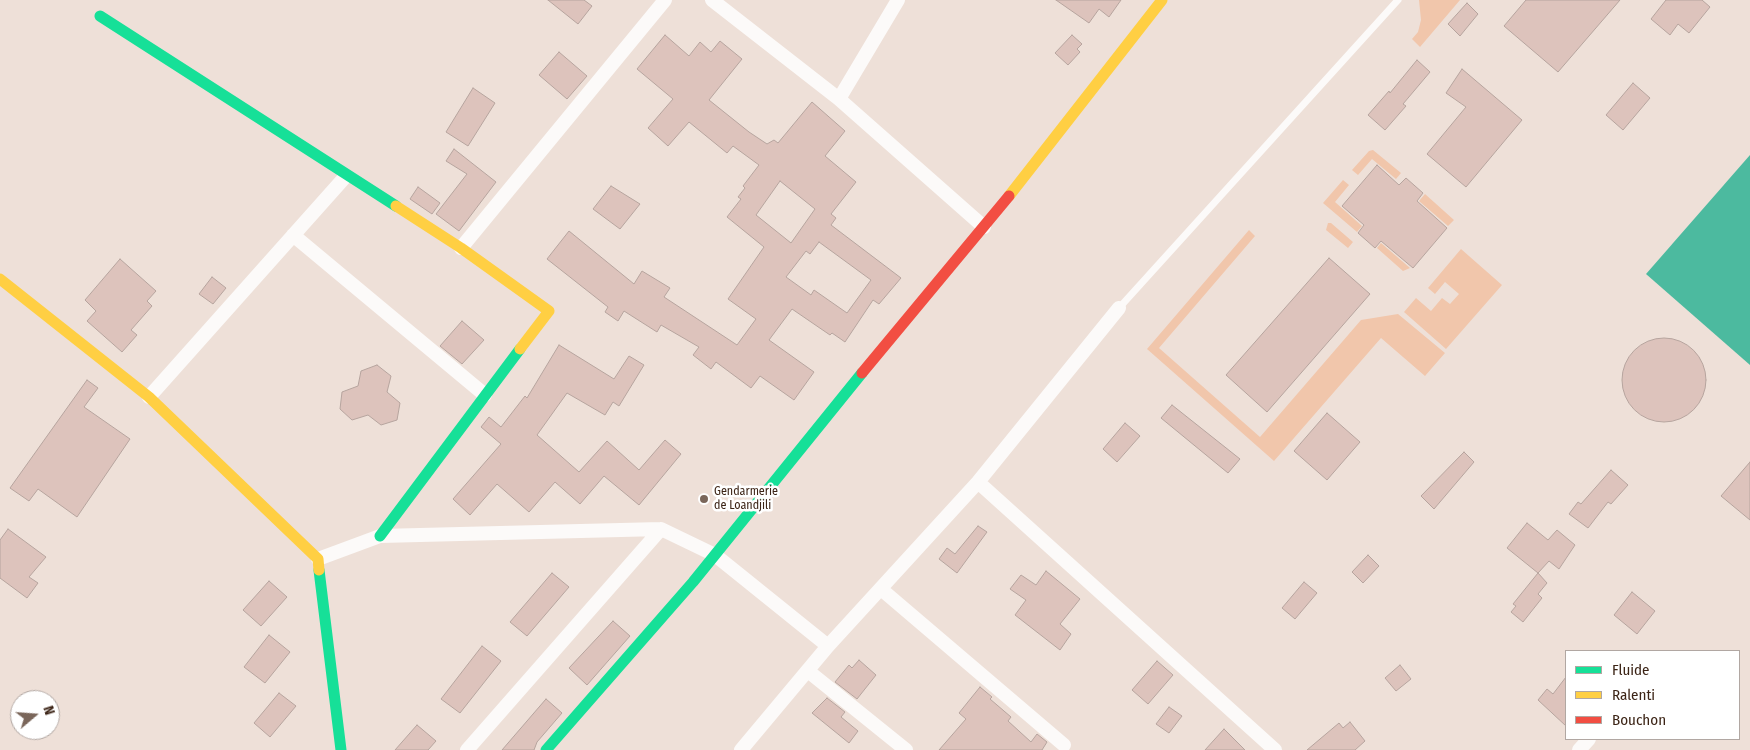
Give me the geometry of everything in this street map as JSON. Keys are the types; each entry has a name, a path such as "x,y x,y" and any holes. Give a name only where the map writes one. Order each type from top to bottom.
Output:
{"street":[{"path":"461,248 665,0"},
{"path":"712,0 839,100 984,227"},
{"path":"839,100 898,0"},
{"path":"546,750 715,555 984,227 1162,0"},
{"path":"100,16 183,67 346,176 461,248 549,311 380,536"},
{"path":"149,397 346,176"},
{"path":"293,235 485,395"},
{"path":"0,279 149,397 318,560 341,750"},
{"path":"741,750 828,646 978,482 1119,308"},
{"path":"978,482 1275,750"},
{"path":"467,750 661,529"},
{"path":"318,560 380,536 661,529 715,555 828,646"},
{"path":"881,589 1064,745"},
{"path":"808,671 906,750"},
{"path":"1579,750 1588,740"}],"lane":[{"path":"1119,308 1398,0"}],"shaded area":[{"path":"1419,0 1460,0 1420,47 1412,39 1418,32 1421,20"},
{"path":"1373,150 1401,173 1396,179 1372,159 1358,175 1352,170 1369,151"},
{"path":"1750,155 1750,365 1646,274"},
{"path":"1343,180 1349,185 1335,202 1362,226 1357,232 1323,203"},
{"path":"1425,194 1454,220 1448,226 1419,201"},
{"path":"1328,223 1331,223 1353,242 1348,248 1326,230"},
{"path":"1249,230 1255,236 1159,348 1260,437 1361,320 1398,314 1445,353 1425,376 1381,338 1274,461 1147,349"},
{"path":"1381,243 1410,268 1403,271 1377,248"},
{"path":"1461,249 1502,285 1446,349 1404,312 1416,298 1431,311 1442,298 1450,304 1459,294 1445,282 1435,294 1428,288"}],"building":[{"path":"548,0 584,0 592,6 578,24"},
{"path":"1056,0 1121,0 1109,17 1099,9 1089,23"},
{"path":"1526,0 1620,0 1558,72 1504,26"},
{"path":"1666,0 1702,0 1710,7 1689,33 1678,24 1670,35 1651,19"},
{"path":"1467,3 1478,14 1460,36 1448,24"},
{"path":"665,35 689,56 700,42 711,52 720,41 742,59 709,100 749,132 767,144 774,140 778,143 812,102 845,131 825,156 856,182 831,214 836,218 831,225 901,278 879,304 873,300 845,342 832,333 830,335 792,309 769,340 814,372 794,400 760,376 751,388 716,362 711,369 693,355 699,347 661,325 657,332 624,311 618,321 605,312 608,307 547,259 569,231 634,284 642,271 670,288 664,297 737,345 756,319 728,299 764,247 727,217 741,199 738,197 745,188 743,186 759,165 733,146 727,153 689,122 668,146 648,128 673,99 637,69","holes":["780,181 815,209 791,243 756,215","819,242 871,280 847,313 814,290 811,295 786,277 806,251 810,254"]},
{"path":"1072,35 1082,44 1077,49 1080,52 1068,65 1055,53"},
{"path":"559,52 587,76 567,99 539,75"},
{"path":"1417,60 1430,72 1403,104 1406,106 1385,130 1368,115 1389,91 1390,93"},
{"path":"1462,69 1522,120 1466,187 1427,154 1466,107 1446,93"},
{"path":"1633,83 1650,98 1623,130 1606,115"},
{"path":"473,88 495,103 468,146 446,132"},
{"path":"454,149 496,182 459,231 436,214 467,174 446,161"},
{"path":"1377,165 1399,185 1406,178 1423,193 1417,201 1447,228 1413,268 1381,241 1375,248 1358,233 1364,225 1342,206"},
{"path":"611,186 640,204 620,229 593,209"},
{"path":"418,187 440,203 432,214 410,199"},
{"path":"1329,258 1370,294 1267,412 1226,375"},
{"path":"120,259 156,291 147,301 152,306 131,330 137,335 122,352 87,321 96,311 85,300"},
{"path":"212,277 226,288 213,304 199,294"},
{"path":"462,321 484,340 462,364 440,346"},
{"path":"1656,338 1672,338 1688,345 1699,356 1706,372 1703,396 1694,410 1688,415 1672,422 1656,422 1640,415 1629,404 1622,388 1622,372 1629,356 1640,345"},
{"path":"559,345 614,379 629,356 644,365 619,406 613,402 605,415 567,393 537,435 579,472 607,441 639,470 665,440 681,454 639,505 604,476 580,504 555,482 529,512 497,484 470,515 453,499 501,444 481,427 489,417 501,427 525,396 527,398"},
{"path":"377,365 391,376 387,392 400,403 397,420 381,425 368,415 352,420 340,409 342,392 358,386 361,371"},
{"path":"87,380 98,388 84,407 130,439 77,517 38,489 29,501 10,488"},
{"path":"1172,405 1240,459 1228,473 1161,418"},
{"path":"1327,413 1360,442 1327,480 1294,451"},
{"path":"1125,423 1140,436 1117,462 1103,449"},
{"path":"1464,452 1474,462 1434,509 1421,496"},
{"path":"1750,462 1750,520 1721,496"},
{"path":"1611,470 1628,485 1611,504 1608,502 1588,528 1569,514 1578,502 1581,504"},
{"path":"1527,523 1548,540 1557,530 1575,545 1559,569 1549,561 1538,573 1507,548"},
{"path":"978,526 987,532 957,573 939,559 947,548 955,554"},
{"path":"8,529 46,557 29,577 38,583 27,598 0,578 0,540"},
{"path":"1368,555 1379,566 1363,583 1352,572"},
{"path":"1046,571 1080,599 1060,624 1071,634 1060,650 1015,615 1026,600 1010,589 1021,575 1036,585"},
{"path":"552,573 569,587 527,636 510,622"},
{"path":"1538,573 1547,583 1538,594 1542,598 1523,622 1511,612 1516,606 1513,604"},
{"path":"269,581 287,597 261,626 243,610"},
{"path":"1304,582 1317,593 1295,619 1282,608"},
{"path":"1632,592 1655,611 1637,634 1614,615"},
{"path":"613,621 630,636 587,685 569,668"},
{"path":"269,635 290,652 265,683 244,667"},
{"path":"482,646 501,661 460,713 441,699"},
{"path":"859,660 876,675 857,699 835,682 849,665 852,668"},
{"path":"1157,661 1173,675 1148,704 1132,690"},
{"path":"1400,665 1411,679 1396,691 1385,678"},
{"path":"1565,678 1565,725 1538,700 1547,689 1553,694"},
{"path":"980,687 992,697 990,699 1011,717 1008,721 1031,742 1037,734 1047,742 1042,750 939,750 966,719 959,713"},
{"path":"279,693 296,706 270,737 254,723"},
{"path":"827,698 845,712 841,717 858,731 849,743 812,713"},
{"path":"546,699 562,713 537,742 534,750 502,750"},
{"path":"1169,707 1182,716 1169,733 1156,724"},
{"path":"1350,722 1365,741 1355,750 1307,750 1339,723 1343,728"},
{"path":"417,725 436,741 428,750 395,750"},
{"path":"1224,729 1245,750 1205,750"}],"traffic: fast":[{"path":"100,16 396,206"},
{"path":"380,536 520,349"},
{"path":"546,750 693,582 862,373"},
{"path":"319,570 341,750"}],"traffic: slow":[{"path":"1009,196 1162,0"},
{"path":"396,206 461,248 549,311 520,349"},
{"path":"0,279 149,397 318,559 319,570"}],"traffic: jam":[{"path":"862,373 1009,196"}],"place":[{"name":"Gendarmerie de Loandjili","path":"704,499"}]}
